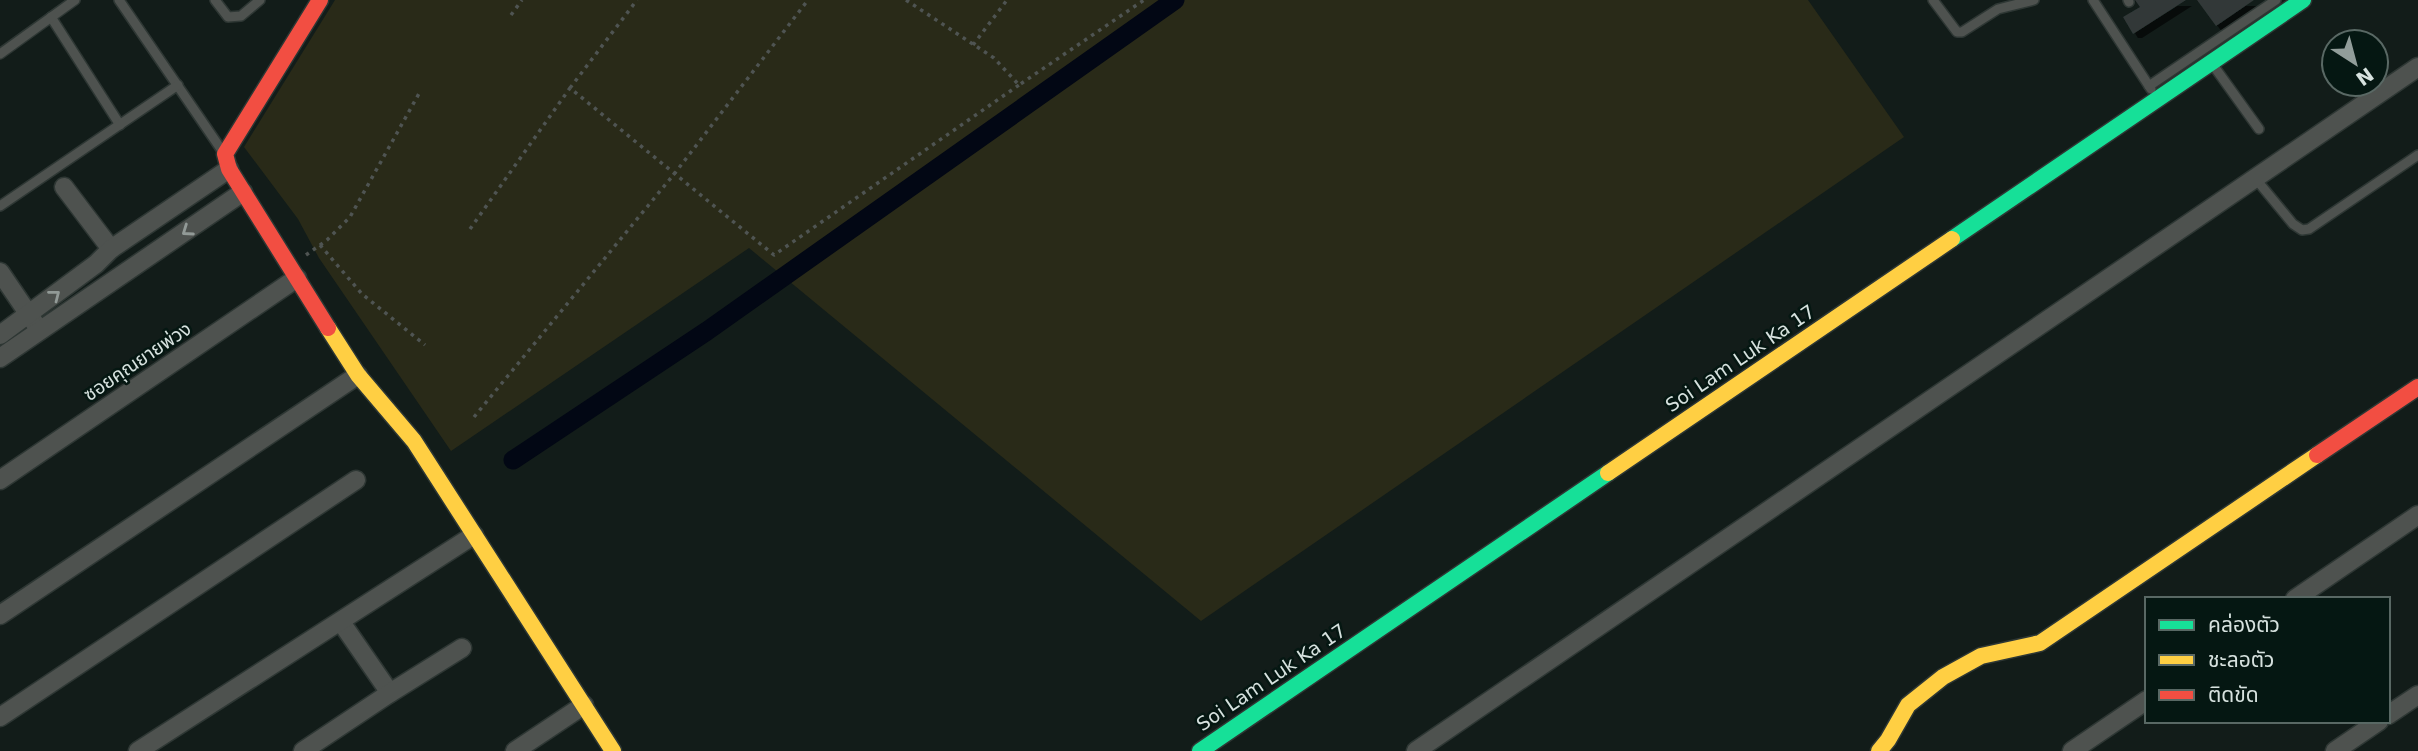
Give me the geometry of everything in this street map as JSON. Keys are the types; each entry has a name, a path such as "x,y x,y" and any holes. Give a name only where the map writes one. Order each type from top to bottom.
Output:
{"street":[{"path":"0,335 29,316 96,264 111,249 227,162 320,0"},
{"name":"Soi Lam Luk Ka 17","path":"1200,751 2154,93 2212,62 2303,0"},
{"path":"1416,751 2418,67"},
{"path":"227,162 358,375 414,442 613,751"},
{"path":"64,187 111,249"},
{"path":"0,358 243,192"},
{"path":"136,232 152,255"},
{"path":"0,272 40,331"},
{"name":"ซอยคุณยายพ่วง","path":"0,480 294,272"},
{"path":"0,615 358,375"},
{"path":"1879,751 1892,737 1908,705 1968,660 2040,643 2418,387"},
{"path":"0,717 356,480"},
{"path":"2298,597 2418,515"},
{"path":"138,751 474,534"},
{"path":"341,622 390,693"},
{"path":"303,751 462,648"},
{"path":"2390,714 2418,695"},
{"path":"2071,751 2145,701"},
{"path":"515,751 584,705"},
{"path":"2335,751 2376,723"}],"lane":[{"path":"0,54 75,0"},
{"path":"119,0 227,162"},
{"path":"215,0 228,17 241,16 260,0"},
{"path":"1933,0 1951,26 1957,32 1962,32 1998,9 2034,0"},
{"path":"2093,0 2154,93 2276,0"},
{"path":"51,17 120,125"},
{"path":"2212,62 2259,129"},
{"path":"0,206 177,85"},
{"path":"2255,178 2292,224 2302,230 2309,229 2418,155"}],"path":[{"path":"511,15 522,0"},
{"path":"470,229 570,88 637,0"},
{"path":"474,417 675,173 808,0"},
{"path":"906,0 913,2 994,58 1019,85"},
{"path":"973,45 1007,0"},
{"path":"570,88 774,255 1144,0"},
{"path":"294,272 350,217 421,90"},
{"path":"320,245 362,294 425,345"}],"green space":[{"path":"335,0 1808,0 1904,137 1201,621 749,248 451,451 319,258 298,219 244,147"}],"building":[{"path":"2135,0 2186,0 2133,34 2123,17 2140,7"},
{"path":"2197,0 2254,0 2216,26"}],"waterway":[{"path":"513,460 707,331 1175,0"}],"traffic: fast":[{"path":"1952,239 2303,0"},
{"path":"1200,751 1608,473"}],"traffic: slow":[{"path":"1608,473 1952,239"},
{"path":"328,328 358,375 414,441 613,751"},
{"path":"1879,751 1908,705 1943,677 1981,656 2040,643 2317,455"}],"traffic: jam":[{"path":"320,0 225,154 229,169 328,328"},
{"path":"2317,455 2418,387"}]}
